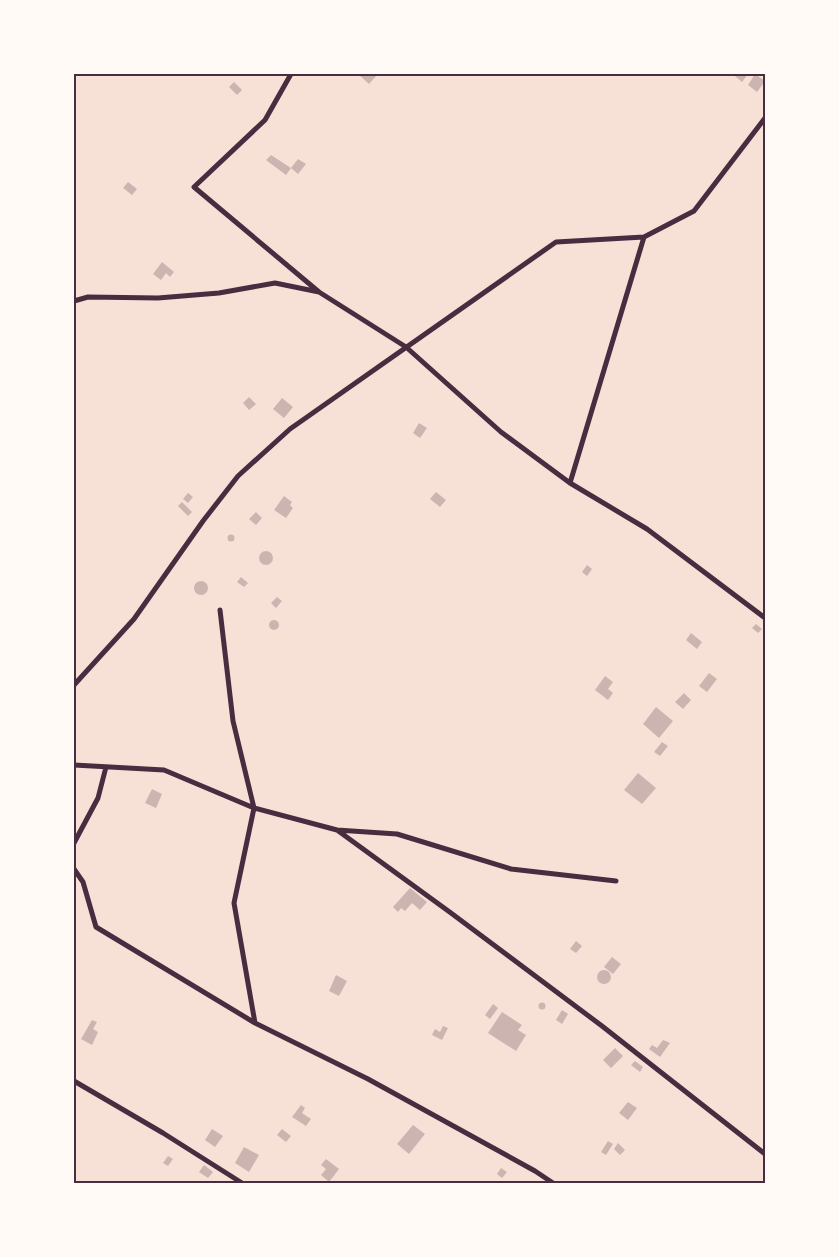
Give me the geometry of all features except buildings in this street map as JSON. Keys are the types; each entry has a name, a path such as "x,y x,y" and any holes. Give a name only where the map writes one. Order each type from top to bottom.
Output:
{"street":[{"path":"291,74 266,120 194,187 319,292 406,347 501,432 570,483 647,529 765,618"},
{"path":"74,684 134,619 203,521 238,476 290,429 556,242 644,237 694,211 765,118"},
{"path":"570,483 644,237"},
{"path":"74,301 88,297 158,298 219,294 275,283 319,292"},
{"path":"220,610 233,721 254,808 234,903 254,1023"},
{"path":"74,765 164,770 254,808 336,830 397,834 510,869 616,881"},
{"path":"74,844 98,798 106,766"},
{"path":"336,830 594,1020 765,1154"},
{"path":"74,869 83,882 96,927 254,1023 368,1079 535,1171 553,1183"},
{"path":"74,1081 164,1133 242,1183"}]}
